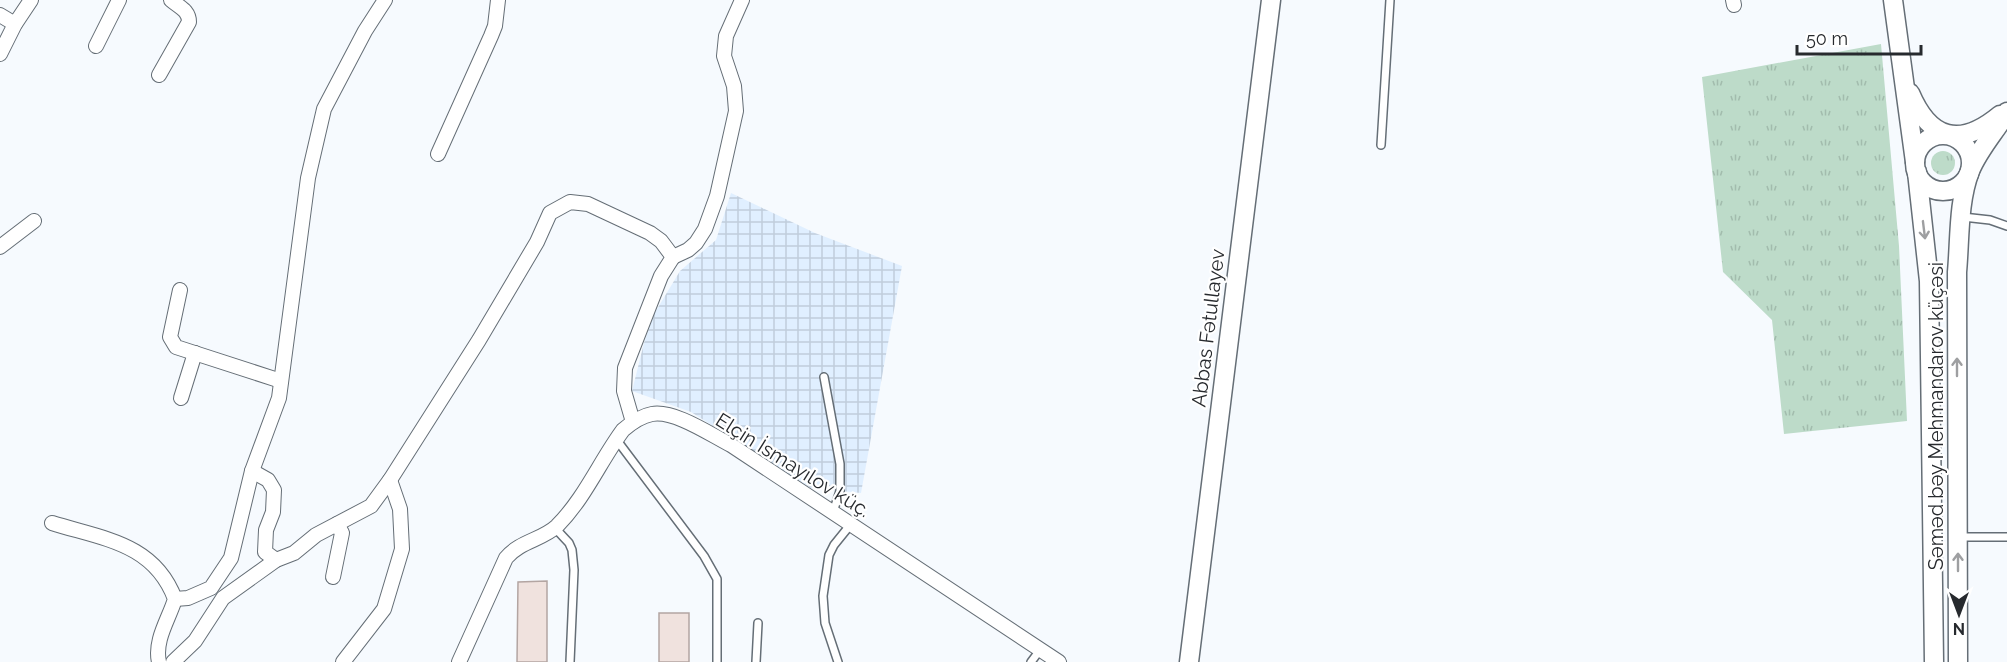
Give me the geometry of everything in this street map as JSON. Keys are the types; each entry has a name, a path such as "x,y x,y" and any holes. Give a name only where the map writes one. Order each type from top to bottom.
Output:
{"main road":[{"name":"Abbas Fətullayev","path":"1189,662 1271,0"},
{"path":"1893,0 1902,72 1915,105 1934,128 1964,144 1969,152 1970,171"},
{"name":"Səməd bəy Mehmandarov küçəsi","path":"1902,72 1929,281 1934,662"},
{"path":"2007,111 1960,185 1944,191 1927,186 1916,168 1917,154 1921,146 1937,136 1976,131 2007,111"},
{"name":"Səməd bəy Mehmandarov küçəsi","path":"1958,662 1957,272 1964,196 1970,171"}],"street":[{"path":"0,54 15,24 31,0"},
{"path":"96,46 119,0"},
{"path":"159,75 189,22 189,16 185,10 171,0"},
{"path":"175,599 188,598 211,588 231,558 252,471 279,398 308,178 324,109 385,0"},
{"path":"438,154 495,26 498,0"},
{"path":"633,422 624,392 625,368 661,276 673,257 688,250 696,243 705,229 717,196 736,111 734,86 724,56 726,36 742,0"},
{"path":"0,15 15,24"},
{"path":"173,662 195,641 223,598 276,560 294,553 316,535 371,506 479,340 537,242 550,213 570,202 588,204 650,233 661,241 673,257"},
{"path":"0,248 34,221"},
{"path":"180,290 170,337 176,347 281,381"},
{"path":"181,398 195,353"},
{"name":"Elçin İsmayılov küç.","path":"459,662 512,550 555,528 571,511 616,439 633,422 652,414 667,414 731,445 1059,662"},
{"path":"252,471 268,480 274,490 273,512 266,530 265,552 276,560"},
{"path":"343,662 384,609 402,549 400,509 390,480"},
{"path":"52,524 130,547 152,563 170,585 175,599 162,632 157,654 159,662"},
{"path":"333,577 342,532 337,524"}],"lane":[{"path":"1381,145 1390,0"},
{"path":"1962,217 1990,220 2007,226"},
{"path":"824,377 840,464 840,491 833,512"},
{"path":"616,439 699,549 717,579 717,662"},
{"path":"838,662 825,623 823,597 829,555 851,524"},
{"path":"555,528 569,543 572,550 574,570 570,662"},
{"path":"1958,537 2007,537"},
{"path":"756,662 758,623"},
{"path":"1031,662 1040,650"}],"shaded area":[{"path":"731,193 815,233 902,266 861,493 811,488 691,412 632,391 654,314 680,271 716,240"}],"green space":[{"path":"1881,44 1899,246 1907,421 1784,434 1772,320 1723,272 1702,77"},
{"path":"1943,151 1951,155 1955,163 1951,171 1943,175 1935,171 1931,163 1935,155"}],"building":[{"path":"547,581 547,662 517,662 518,582"},
{"path":"659,613 689,613 689,662 659,662"}]}
